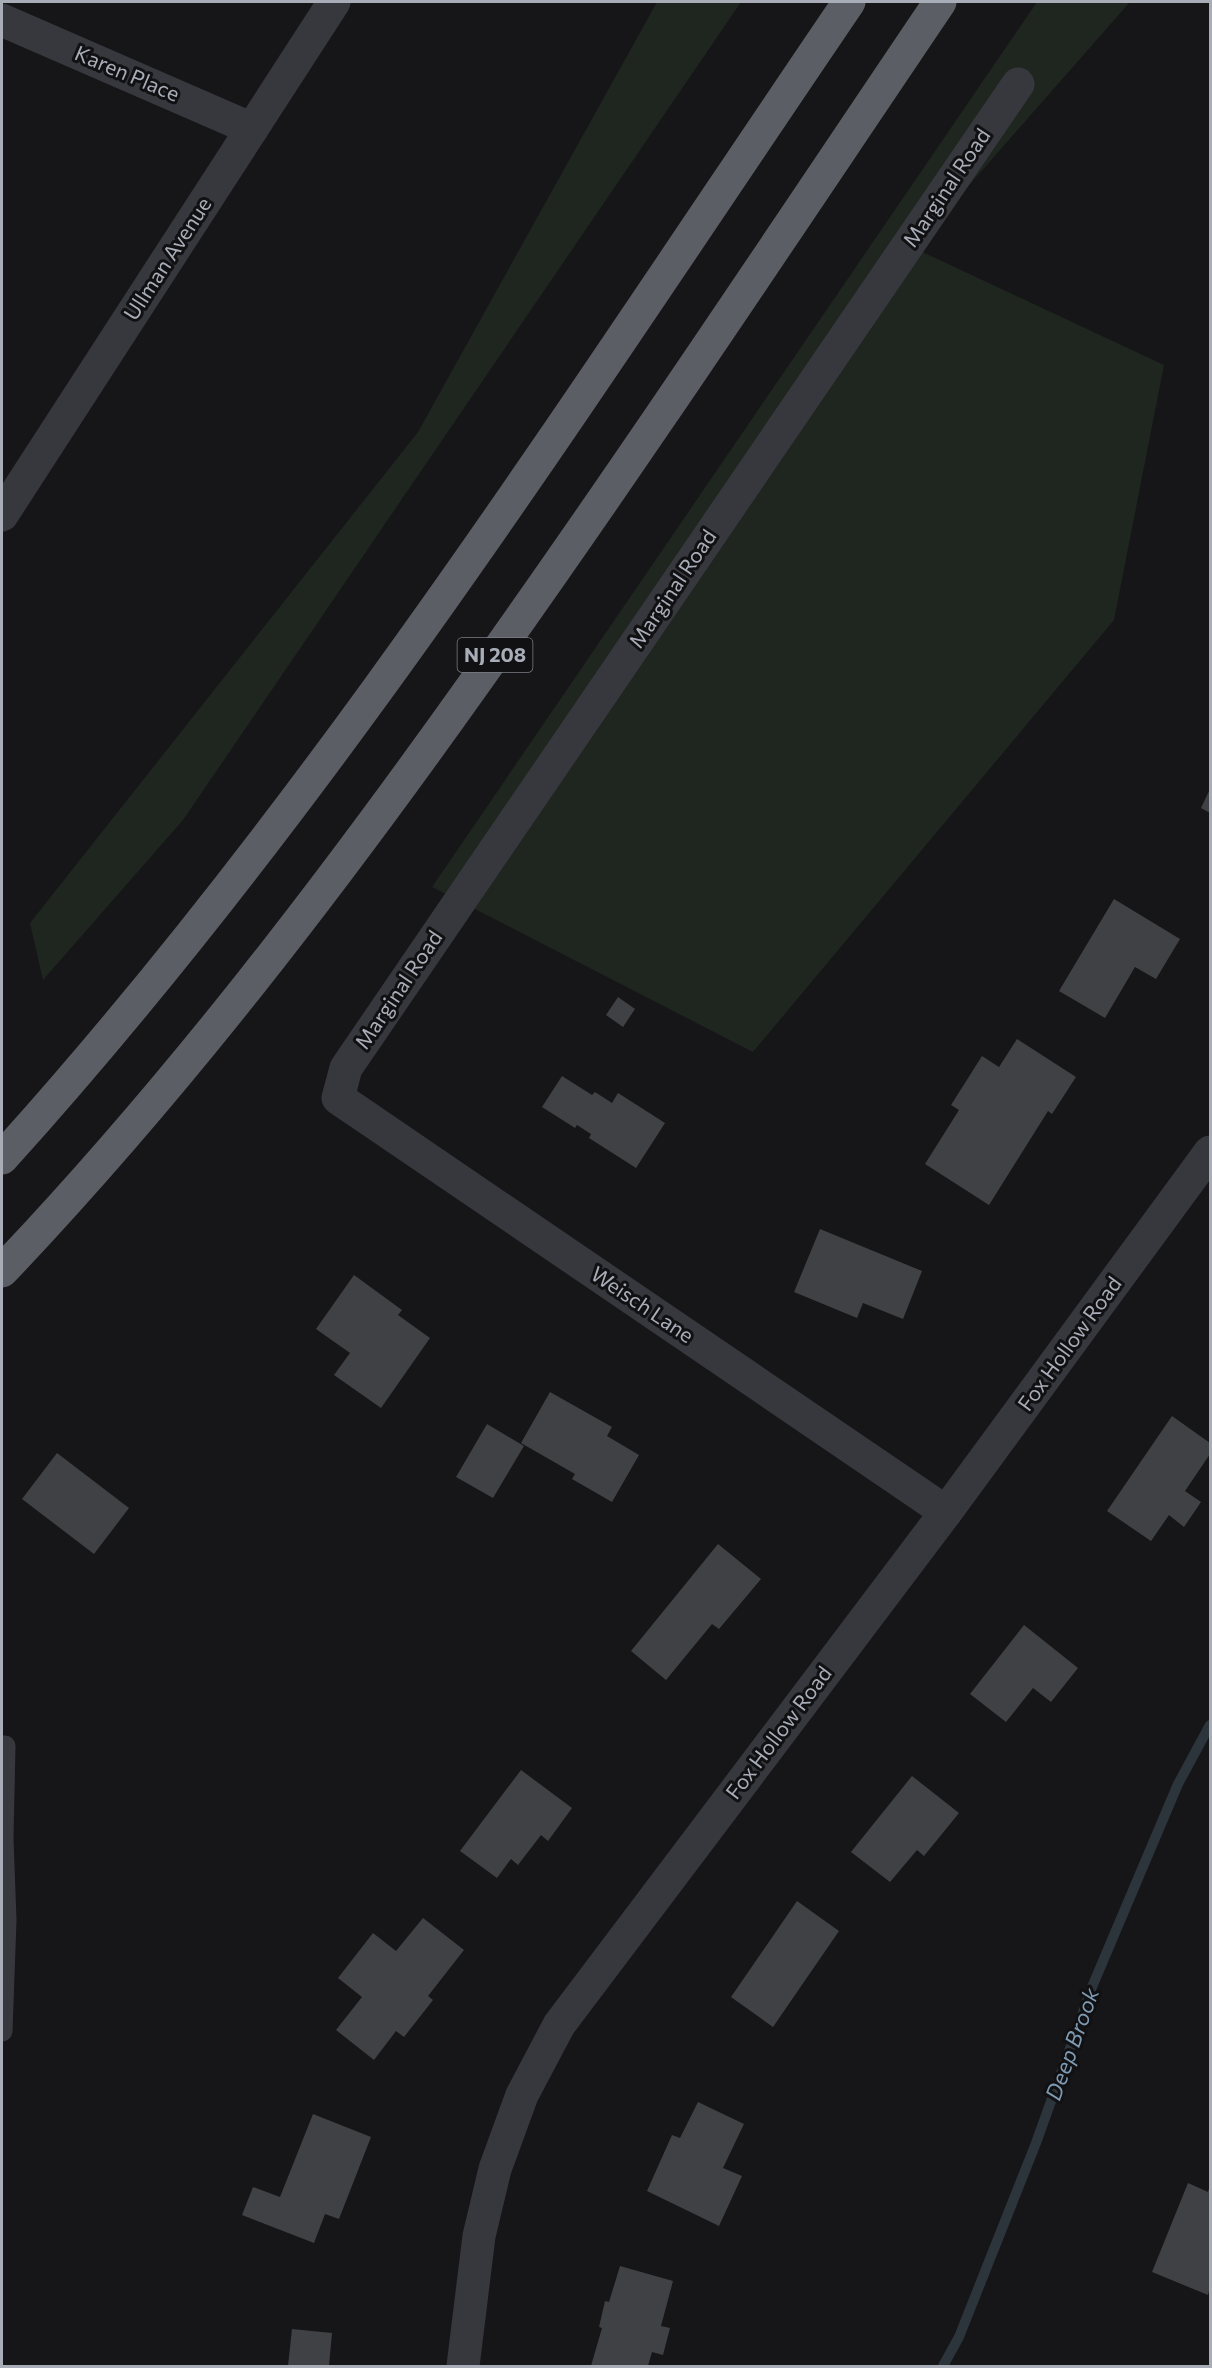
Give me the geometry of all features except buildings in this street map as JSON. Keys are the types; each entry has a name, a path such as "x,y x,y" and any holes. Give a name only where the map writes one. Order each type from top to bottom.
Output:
{"highway":[{"path":"2,1158 203,921 360,713 496,520 849,2"},
{"name":"NJ 208","path":"2,1271 188,1061 263,969 414,768 571,548 940,2"}],"street":[{"name":"Ullman Avenue","path":"2,515 334,2"},
{"name":"Karen Place","path":"2,20 252,129"},
{"name":"Marginal Road","path":"338,1098 346,1068 1018,84"},
{"name":"Weisch Lane","path":"338,1098 946,1512"},
{"name":"Fox Hollow Road","path":"463,2367 479,2236 495,2169 522,2095 559,2025 946,1512 1210,1152"}],"lane":[{"path":"2,1746 5,1746 2,1839 6,1920 2,2031"}],"shaded area":[{"path":"657,2 741,2 183,820 43,980 30,923 418,432"},
{"path":"1037,2 1130,2 914,248 1164,365 1114,620 753,1052 432,887"}],"waterway":[{"name":"Deep Brook","path":"943,2366 959,2337 1036,2143 1092,1987 1178,1784 1210,1725"}]}
